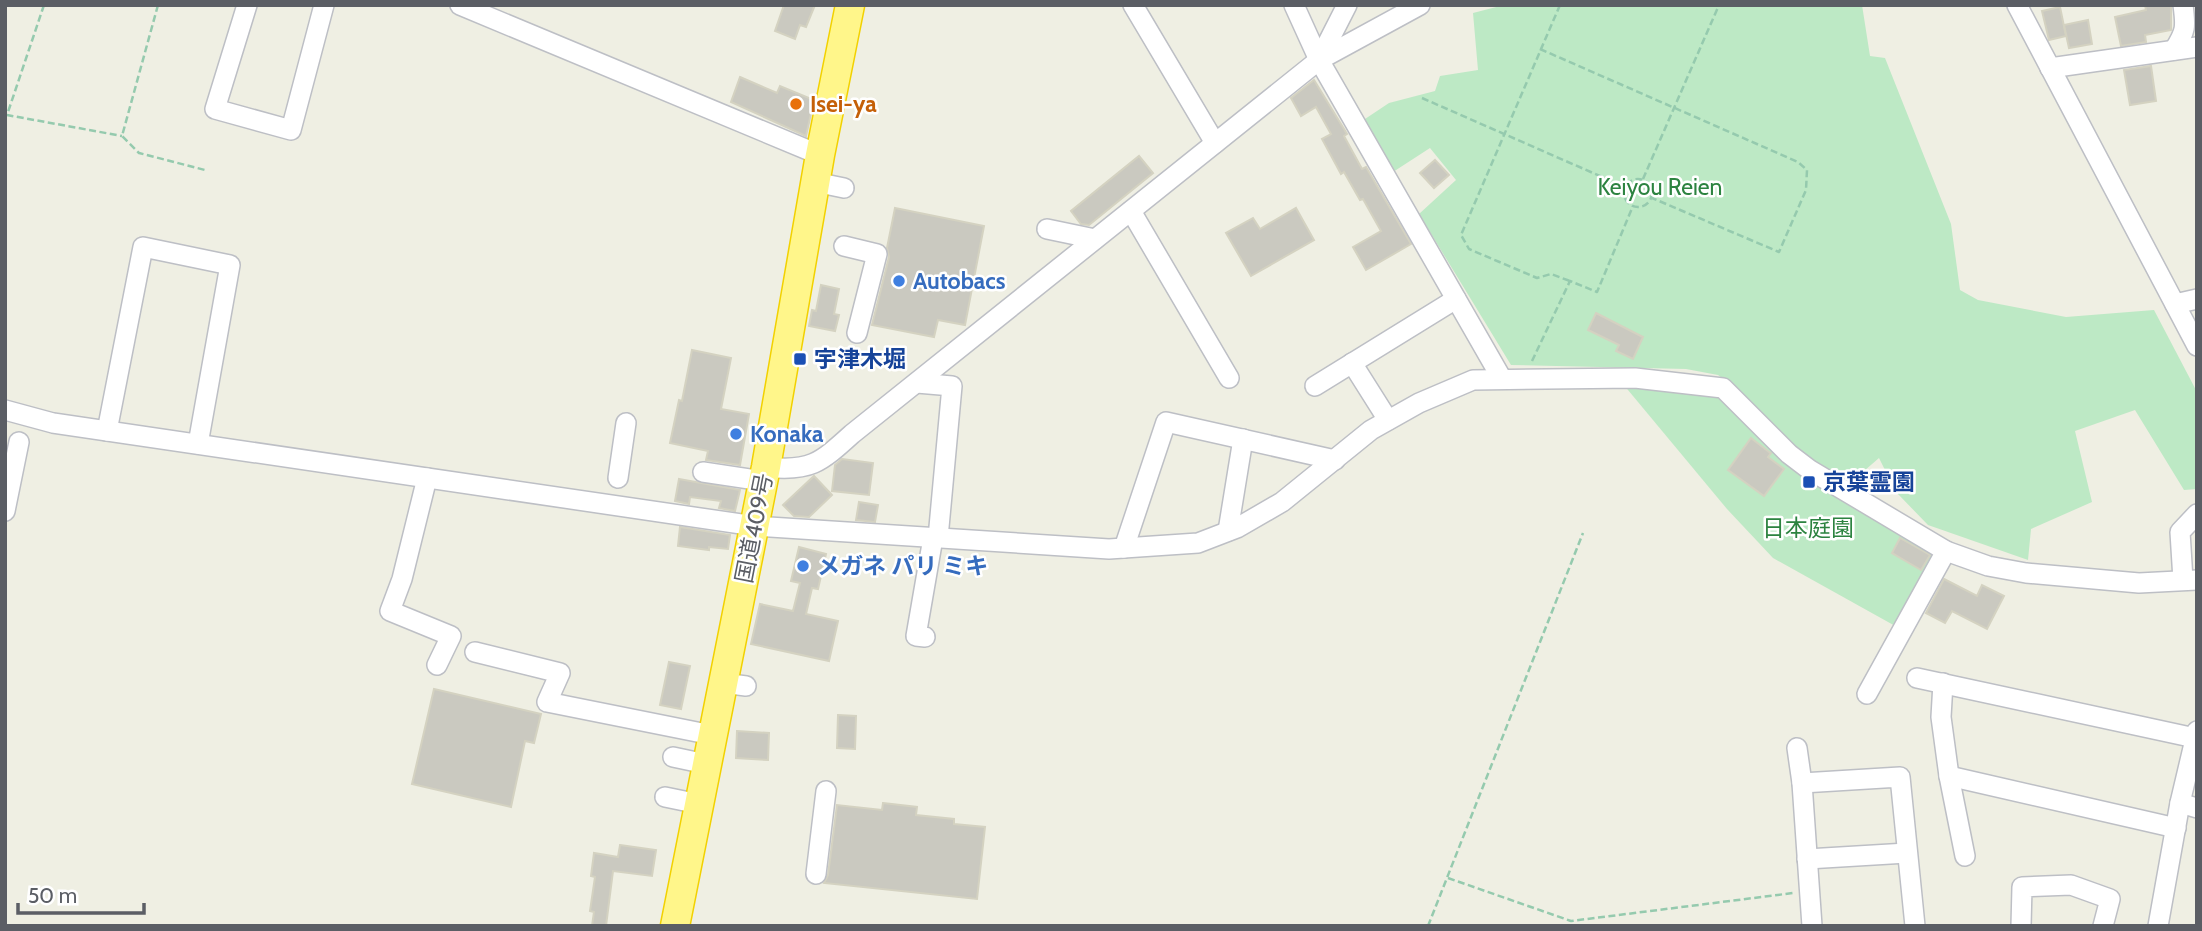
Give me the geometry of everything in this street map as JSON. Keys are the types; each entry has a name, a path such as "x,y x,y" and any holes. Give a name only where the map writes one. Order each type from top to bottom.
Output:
{"highway":[{"name":"国道409号","path":"675,926 695,862 706,797 712,734 734,685 755,526 817,169 850,5"}],"street":[{"path":"247,5 215,109 292,130 324,5"},
{"path":"460,5 817,169 844,188"},
{"path":"1133,5 1215,143"},
{"path":"1294,5 1320,60 1502,379"},
{"path":"1320,60 1346,5"},
{"path":"703,472 765,474 807,467 828,456 1320,60 1420,5"},
{"path":"2017,5 2197,346"},
{"path":"2174,50 2186,26 2183,5"},
{"path":"2050,68 2197,47"},
{"path":"1131,211 1230,378"},
{"path":"1047,229 1096,239"},
{"path":"844,246 877,254 857,333"},
{"path":"107,431 143,247 230,265 198,444"},
{"path":"1315,386 1456,299"},
{"path":"2175,304 2197,299"},
{"path":"1352,363 1388,420"},
{"path":"5,411 53,423 755,526 1109,549 1198,543 1228,531 1282,502 1370,430 1419,403 1474,380 1635,378 1723,388 1789,454 1810,470 1946,551 1988,566 2026,573 2138,583 2190,580 2180,532 2197,514"},
{"path":"917,383 951,386 936,538 916,636 925,637"},
{"path":"1124,548 1166,422 1335,460"},
{"path":"5,512 12,446 53,423"},
{"path":"625,467 626,423"},
{"path":"1228,531 1243,439"},
{"path":"427,478 402,579 390,611 451,636 437,665"},
{"path":"1867,694 1946,551"},
{"path":"474,652 560,673 547,702 712,734"},
{"path":"1917,678 2196,734 2188,806 2176,828 2158,926"},
{"path":"1943,684 1941,717 1949,776 1965,856"},
{"path":"1797,748 1812,926"},
{"path":"673,757 706,797"},
{"path":"1949,776 2176,828"},
{"path":"1802,783 1900,777 1908,853 1910,925"},
{"path":"816,874 826,792"},
{"path":"665,797 706,797"},
{"path":"1808,859 1908,853"},
{"path":"2021,926 2022,887 2071,884 2110,900 2103,926"}],"path":[{"path":"44,5 7,114 122,136 139,153 205,170"},
{"path":"122,136 158,5"},
{"path":"1560,5 1461,235 1463,242 1469,249 1537,278 1551,274 1597,292 1633,206"},
{"path":"1643,179 1719,5"},
{"path":"1541,50 1798,162 1807,170 1806,190 1779,252 1652,198"},
{"path":"1422,98 1625,187"},
{"path":"1633,179 1643,179 1652,187 1652,198 1644,206 1633,206 1625,198 1625,187 1633,179"},
{"path":"1523,380 1570,281"},
{"path":"1428,926 1583,533"},
{"path":"1447,878 1571,920 1810,891"}],"green space":[{"name":"Keiyou Reien","path":"1504,5 1862,5 1870,56 1885,58 1951,224 1960,290 1978,300 2066,317 2154,310 2197,392 2197,489 2184,490 2135,410 2075,431 2092,502 2031,529 2028,560 1928,525 1896,492 1879,458 1849,484 1801,454 1782,438 1741,392 1718,375 1686,369 1511,365 1419,214 1456,180 1430,148 1393,172 1362,121 1389,103 1435,91 1440,76 1478,70 1473,13"},
{"name":"日本庭園","path":"1623,384 1720,395 1940,554 1897,627 1773,558 1727,509"}],"building":[{"path":"784,5 815,5 806,27 800,25 795,39 775,31"},
{"path":"2145,5 2171,5 2171,30 2145,35 2146,42 2121,46 2115,17 2146,10"},
{"path":"2060,7 2066,36 2049,40 2042,11"},
{"path":"2088,20 2092,44 2069,48 2064,25"},
{"path":"2151,66 2156,101 2130,105 2124,70"},
{"path":"740,77 777,93 780,86 814,100 806,136 731,102"},
{"path":"1314,80 1347,134 1344,136 1362,169 1366,167 1411,244 1366,270 1353,247 1381,231 1363,199 1360,200 1344,172 1341,174 1322,139 1331,134 1316,107 1301,116 1291,98"},
{"path":"1139,156 1153,173 1089,225 1081,224 1071,211"},
{"path":"1435,160 1449,175 1434,188 1420,173"},
{"path":"895,208 984,226 965,325 938,320 934,337 872,325 889,257 887,248"},
{"path":"1296,208 1314,240 1251,276 1226,233 1253,218 1260,229"},
{"path":"821,285 839,289 834,314 839,315 835,331 809,326 812,310 816,311"},
{"path":"1596,313 1643,337 1633,359 1616,351 1619,345 1588,330"},
{"path":"692,350 731,358 721,409 749,414 740,465 706,460 708,451 670,443"},
{"path":"1751,438 1771,453 1768,457 1784,469 1764,496 1728,470"},
{"path":"842,459 873,463 869,495 832,491 835,465"},
{"path":"814,476 832,495 809,517 794,516 783,505"},
{"path":"679,479 740,490 735,511 719,508 721,501 690,497 689,504 675,501"},
{"path":"859,502 878,505 875,522 856,520"},
{"path":"680,527 730,535 728,549 709,547 709,550 678,546"},
{"path":"1900,538 1930,555 1921,570 1892,553"},
{"path":"799,547 826,554 818,589 812,588 806,614 838,621 829,661 751,644 760,604 793,611 800,583 791,581"},
{"path":"1944,579 1977,596 1982,585 2004,596 1987,629 1952,611 1945,623 1926,613"},
{"path":"669,662 690,666 681,709 660,705"},
{"path":"434,689 541,714 534,743 525,741 511,807 412,784"},
{"path":"838,715 856,716 855,749 837,748"},
{"path":"737,731 769,733 768,760 736,758"},
{"path":"883,803 917,807 916,815 954,819 954,824 985,827 977,899 824,883 828,875 837,805 882,810"},
{"path":"620,845 656,850 652,876 613,871 606,926 592,926 594,912 590,911 595,877 591,876 594,853 618,857"}],"place":[{"name":"Isei-ya","path":"796,104"},
{"name":"Autobacs","path":"899,281"},
{"name":"宇津木堀","path":"800,359"},
{"name":"Konaka","path":"736,434"},
{"name":"京葉霊園","path":"1809,482"},
{"name":"メガネ パリ ミキ","path":"803,566"}]}
